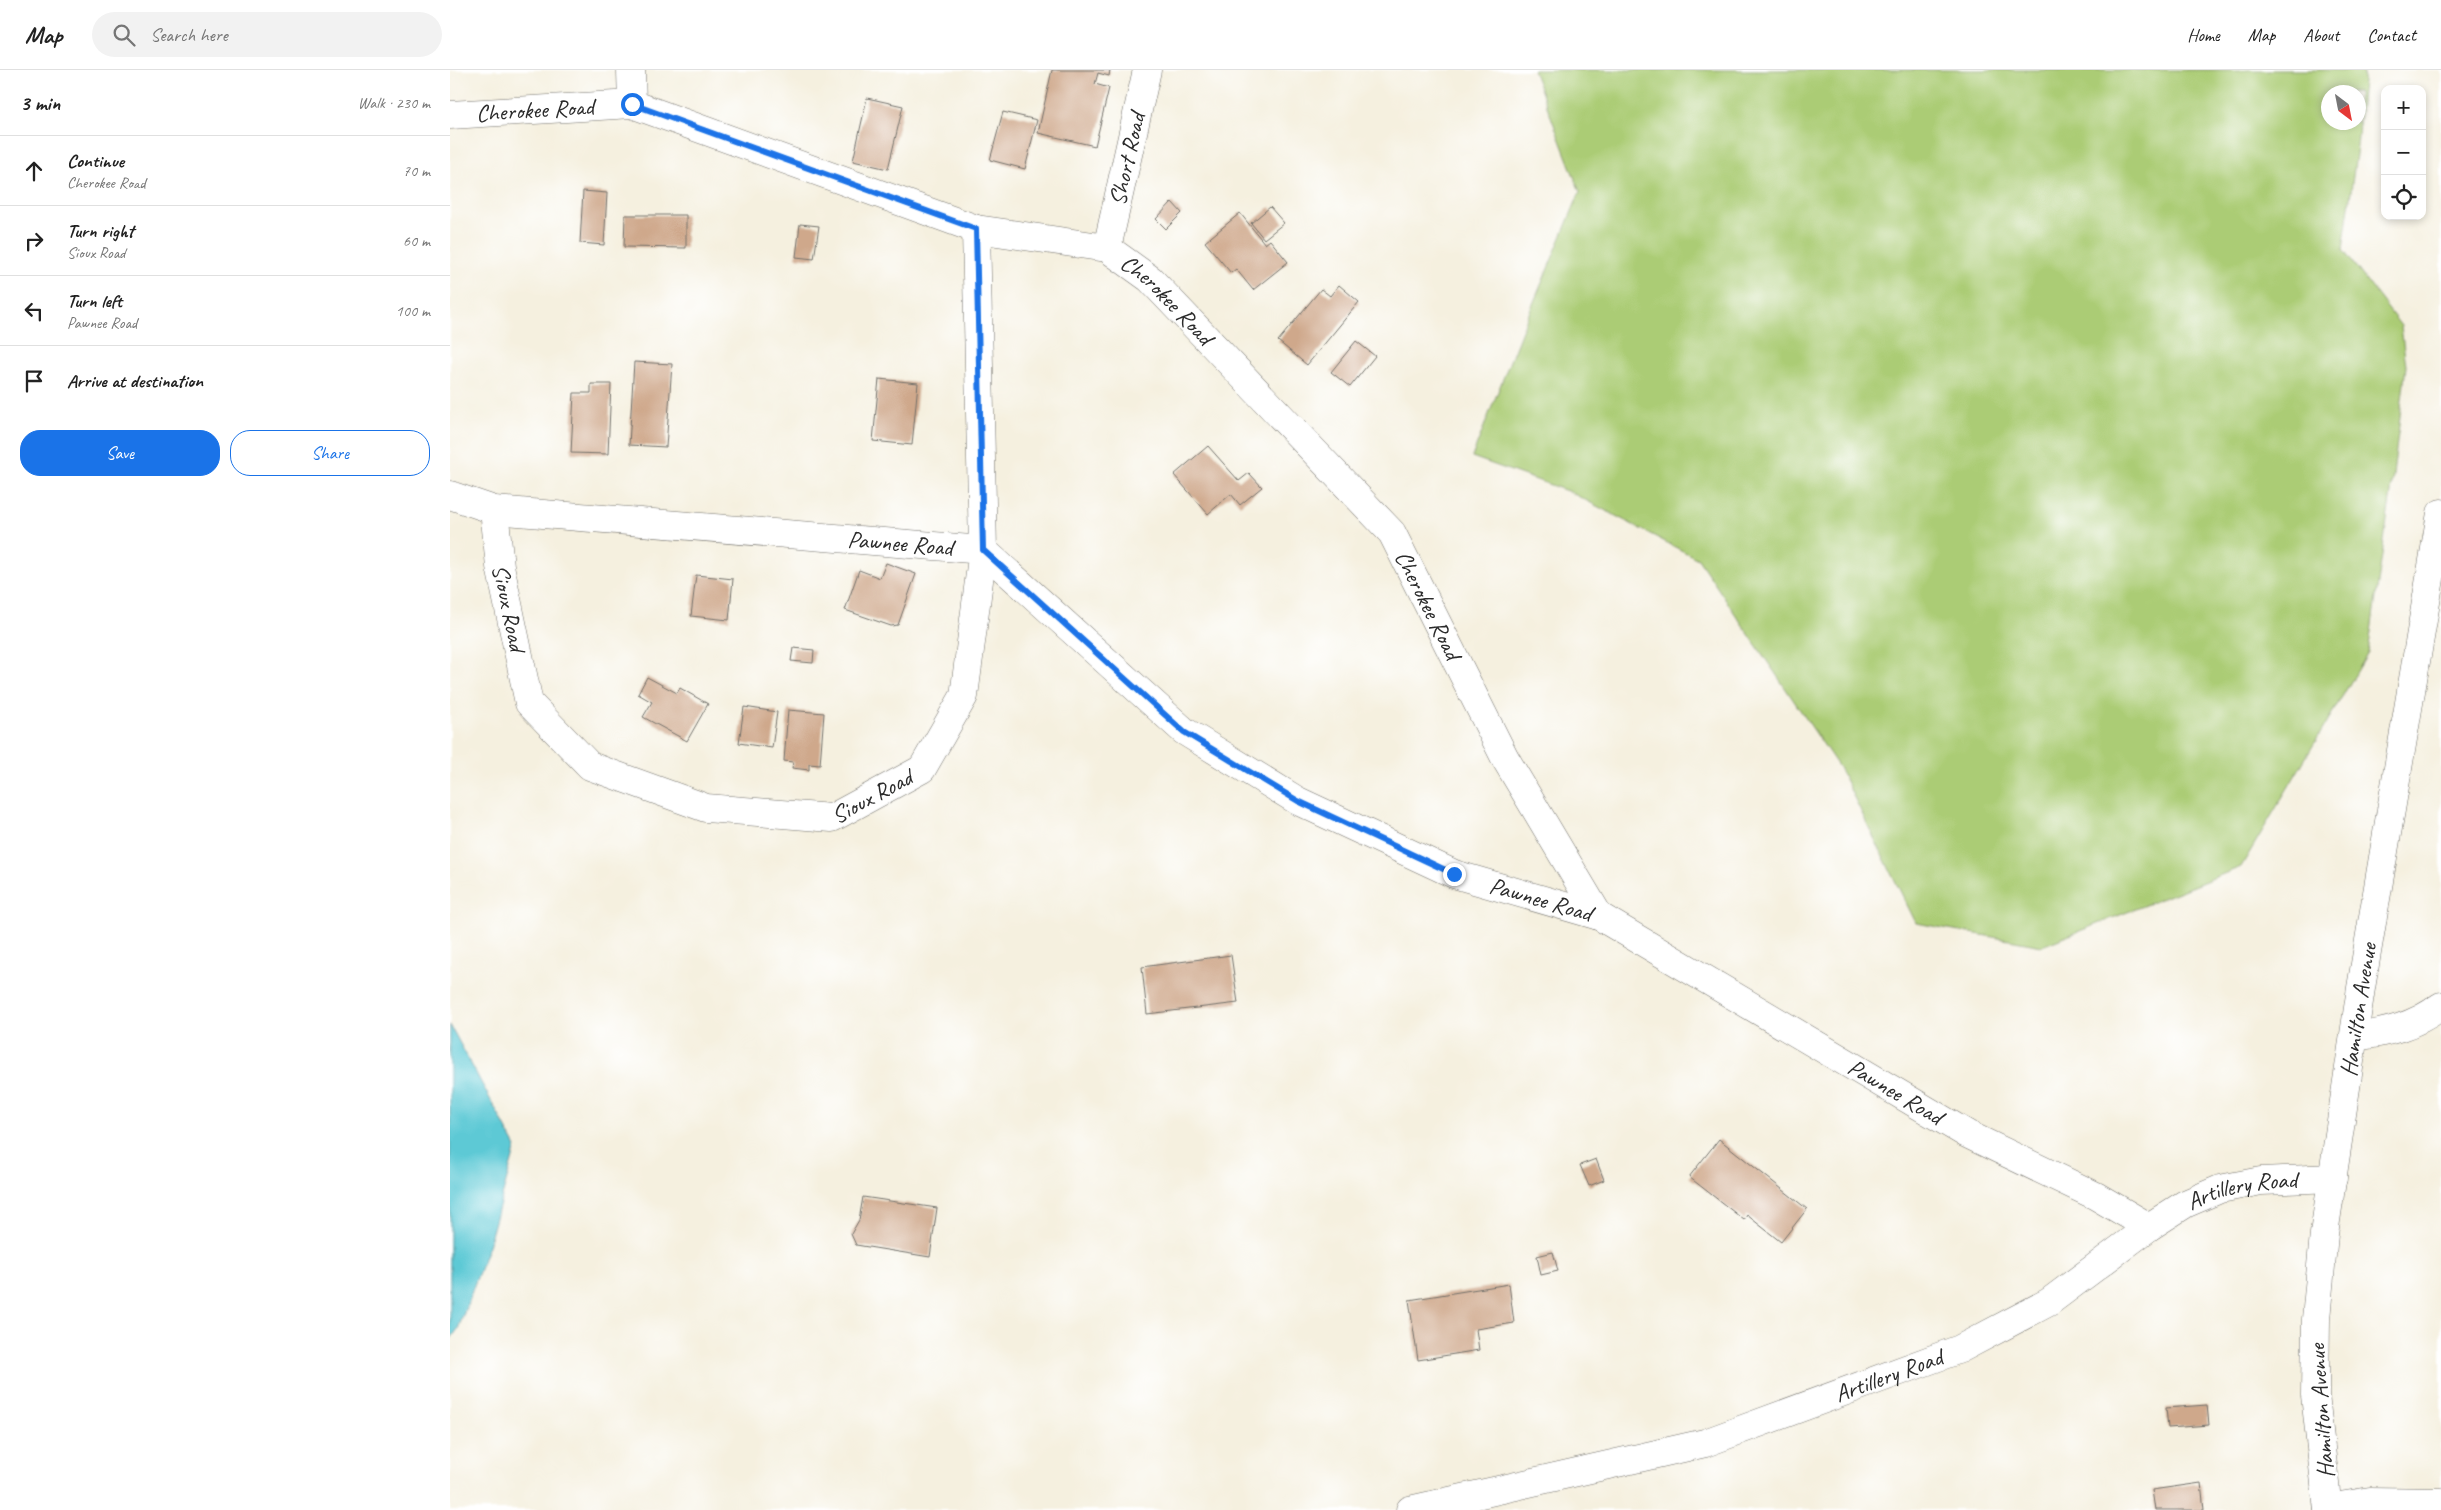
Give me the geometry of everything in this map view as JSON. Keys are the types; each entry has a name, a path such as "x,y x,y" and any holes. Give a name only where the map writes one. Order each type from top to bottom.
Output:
{"street":[{"path":"632,70 632,104"},
{"name":"Short Road","path":"1107,248 1147,70"},
{"name":"Cherokee Road","path":"450,115 632,104 976,229 1107,248 1150,279 1392,533 1505,758 1598,916"},
{"name":"Sioux Road","path":"494,510 500,566 529,703 590,766 706,808 832,818 922,769 964,696 983,550 976,229"},
{"name":"Pawnee Road","path":"450,495 494,510 983,550 1184,732 1298,801 1454,874 1598,916 1967,1134 2096,1196 2149,1227"},
{"name":"Hamilton Avenue","path":"2328,1509 2315,1395 2316,1319 2324,1234 2354,1037 2441,512"},
{"path":"2354,1037 2388,1033 2414,1023 2441,1006"},
{"name":"Artillery Road","path":"1410,1510 1705,1443 1960,1349 2048,1302 2149,1227 2185,1204 2220,1189 2261,1181 2333,1178"},
{"path":"2328,1509 2370,1501 2441,1502"}],"green space":[{"path":"1533,70 2364,70 2363,85 2321,85 2321,130 2359,130 2343,250 2401,326 2406,366 2391,492 2368,653 2241,867 2042,946 1916,923 1840,769 1698,559 1570,492 1472,457 1580,192"}],"water":[{"path":"450,1025 516,1147 486,1253 458,1329 450,1340"}],"building":[{"path":"1052,70 1110,70 1109,76 1098,73 1095,84 1109,88 1095,146 1038,133"},
{"path":"867,98 903,106 888,169 853,161"},
{"path":"1003,112 1037,120 1025,169 990,160"},
{"path":"583,191 607,193 604,245 580,243"},
{"path":"1172,202 1182,213 1166,229 1156,219"},
{"path":"1270,207 1284,223 1264,239 1251,223"},
{"path":"1240,213 1265,244 1270,240 1288,262 1253,290 1236,269 1231,273 1205,242"},
{"path":"625,215 686,215 686,248 624,247"},
{"path":"800,224 819,226 814,259 796,257"},
{"path":"1339,285 1359,302 1307,365 1278,341 1321,289 1330,296"},
{"path":"1356,341 1375,356 1350,387 1331,372"},
{"path":"634,362 672,364 666,447 629,445"},
{"path":"879,379 918,383 912,445 873,441"},
{"path":"591,384 611,384 608,454 571,453 574,393 591,393"},
{"path":"1208,446 1239,481 1249,473 1262,487 1240,505 1231,494 1208,514 1174,475"},
{"path":"886,563 916,574 898,625 891,626 845,610 859,570 880,578"},
{"path":"696,575 733,579 729,620 691,616"},
{"path":"793,648 814,650 813,663 791,661"},
{"path":"647,677 677,693 680,688 708,704 687,741 643,717 652,702 638,694"},
{"path":"744,707 777,712 772,748 739,743"},
{"path":"788,710 824,713 820,765 809,764 809,770 792,768 793,762 784,761"},
{"path":"1231,955 1238,1003 1147,1014 1142,967"},
{"path":"1719,1139 1807,1209 1781,1242 1747,1215 1744,1220 1689,1177"},
{"path":"1596,1159 1604,1180 1589,1186 1580,1165"},
{"path":"863,1197 937,1208 930,1257 856,1245 851,1234 859,1220"},
{"path":"1553,1252 1558,1271 1541,1275 1537,1256"},
{"path":"1509,1284 1514,1323 1476,1329 1479,1350 1418,1360 1409,1300"},
{"path":"2207,1405 2209,1425 2168,1428 2166,1408"},
{"path":"2201,1483 2204,1510 2155,1510 2152,1490"}],"route":[{"path":"632,104 976,229 983,550 1184,732 1298,801 1454,874"}]}
